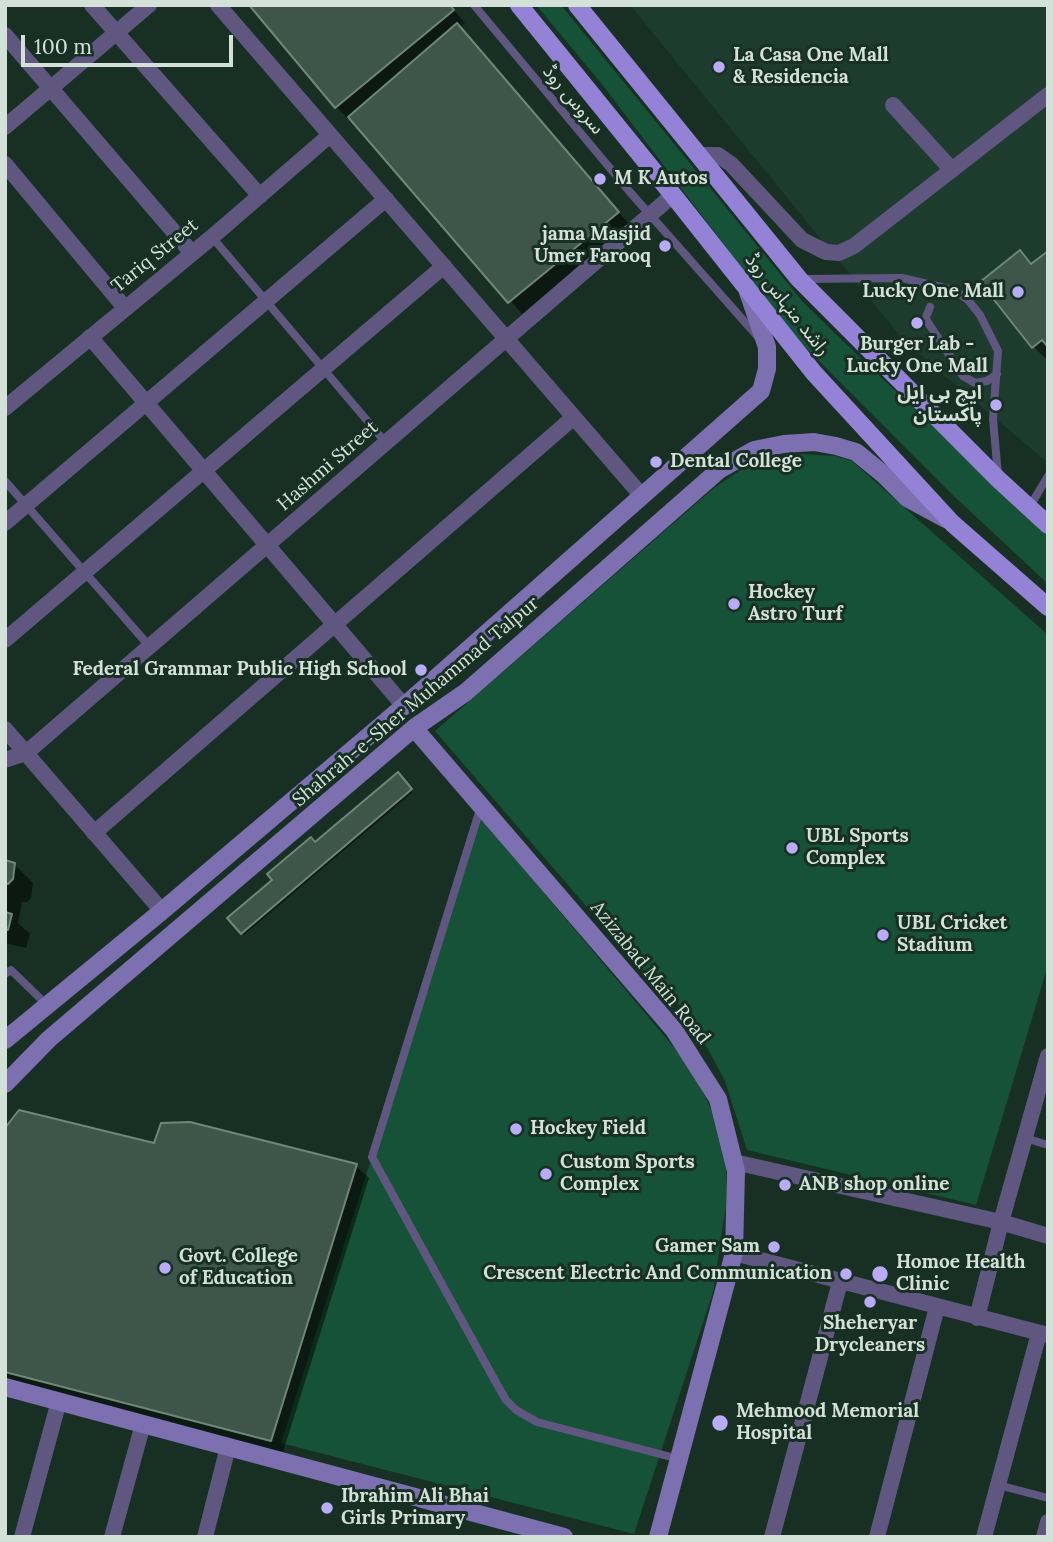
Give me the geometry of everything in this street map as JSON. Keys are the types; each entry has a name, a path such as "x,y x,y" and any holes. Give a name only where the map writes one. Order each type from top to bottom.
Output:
{"main road":[{"name":"راشد منہاس روڈ","path":"519,5 814,373 952,523 1048,607"},
{"name":"راشد منہاس روڈ","path":"578,5 799,279 998,480 1048,524"},
{"name":"Shahrah-e-Sher Muhammad Talpur","path":"5,1040 404,706 761,391 767,369 767,348 746,288"},
{"name":"Shahrah-e-Sher Muhammad Talpur","path":"5,1084 49,1039 414,728 466,692 719,470 754,450 814,442 856,452 907,498 952,523"},
{"name":"Azizabad Main Road","path":"414,728 674,1030 718,1099 736,1171 734,1253 658,1537"},
{"path":"5,1387 564,1537"}],"street":[{"path":"92,5 260,196"},
{"path":"5,127 149,5"},
{"path":"218,5 642,496"},
{"path":"5,35 192,253"},
{"path":"699,155 718,155 731,164 802,240 826,252 839,253 854,246 1048,95"},
{"path":"892,105 952,170"},
{"name":"Tariq Street","path":"5,408 212,237 330,135"},
{"path":"5,164 125,308"},
{"name":"Hashmi Street","path":"5,760 26,753 673,195"},
{"path":"5,523 386,199"},
{"path":"5,640 444,267"},
{"path":"90,337 404,706"},
{"path":"94,833 574,417"},
{"path":"5,729 162,911"},
{"path":"977,1318 1048,1056"},
{"path":"734,1162 1001,1222 1048,1236"},
{"path":"734,1253 1043,1334 984,1537"},
{"path":"772,1537 840,1282"},
{"path":"877,1537 937,1307"},
{"path":"22,1537 59,1401"},
{"path":"112,1537 143,1424"},
{"path":"205,1537 228,1447"},
{"path":"1044,1537 1048,1521"}],"lane":[{"name":"سروس روڈ","path":"474,5 649,215 767,348"},
{"path":"212,237 386,444"},
{"path":"799,279 902,278 954,290 968,300 998,351 993,419 998,480"},
{"path":"930,307 927,321 963,376 975,383 987,382 997,374"},
{"path":"1030,508 1048,476"},
{"path":"5,481 150,647"},
{"path":"481,806 372,1157 494,1379 516,1410 537,1422 679,1459"},
{"path":"5,974 11,970 47,1005"},
{"path":"1024,1138 1048,1145"},
{"path":"998,1486 1048,1497"}],"shaded area":[{"path":"630,5 1048,5 1048,463 905,342"}],"green space":[{"path":"536,5 561,5 803,302 1010,496 1048,536 1048,584 956,498 806,348 601,83"},
{"name":"UBL Sports Complex","path":"802,454 836,456 852,461 1048,635 1048,965 976,1205 747,1150 725,1081 679,1005 644,973 435,731 714,488 745,467 764,459"},
{"name":"Custom Sports Complex","path":"480,817 692,1069 726,1141 726,1206 713,1292 634,1534 281,1443"}],"building":[{"path":"249,5 450,5 454,10 335,108"},
{"path":"457,23 619,212 508,303 348,117"},
{"name":"Lucky One Mall","path":"1020,250 1031,264 1048,251 1048,347 1042,340 1032,348 980,282"},
{"path":"398,772 412,789 241,934 227,918 272,880 267,874 311,837 315,842"},
{"path":"5,860 15,863 13,879 8,884 5,884"},
{"path":"5,912 12,914 8,930 5,930"},
{"name":"Govt. College of Education","path":"19,1110 154,1143 161,1123 190,1122 357,1164 271,1441 5,1372 5,1128"}],"place":[{"name":"La Casa One Mall & Residencia","path":"719,67"},
{"name":"M K Autos","path":"600,179"},
{"name":"jama Masjid Umer Farooq","path":"665,246"},
{"name":"Lucky One Mall","path":"1018,292"},
{"name":"Burger Lab - Lucky One Mall","path":"917,323"},
{"name":"ایچ بی ایل پاکستان","path":"996,405"},
{"name":"Dental College","path":"656,462"},
{"name":"Hockey Astro Turf","path":"734,604"},
{"name":"Federal Grammar Public High School","path":"421,670"},
{"name":"UBL Sports Complex","path":"792,848"},
{"name":"UBL Cricket Stadium","path":"883,935"},
{"name":"Hockey Field","path":"516,1129"},
{"name":"Custom Sports Complex","path":"546,1174"},
{"name":"ANB shop online","path":"785,1185"},
{"name":"Gamer Sam","path":"774,1247"},
{"name":"Govt. College of Education","path":"165,1268"},
{"name":"Crescent Electric And Communication","path":"846,1274"},
{"name":"Homoe Health Clinic","path":"880,1274"},
{"name":"Sheheryar Drycleaners","path":"870,1302"},
{"name":"Mehmood Memorial Hospital","path":"720,1423"},
{"name":"Ibrahim Ali Bhai Girls Primary","path":"327,1508"}]}
